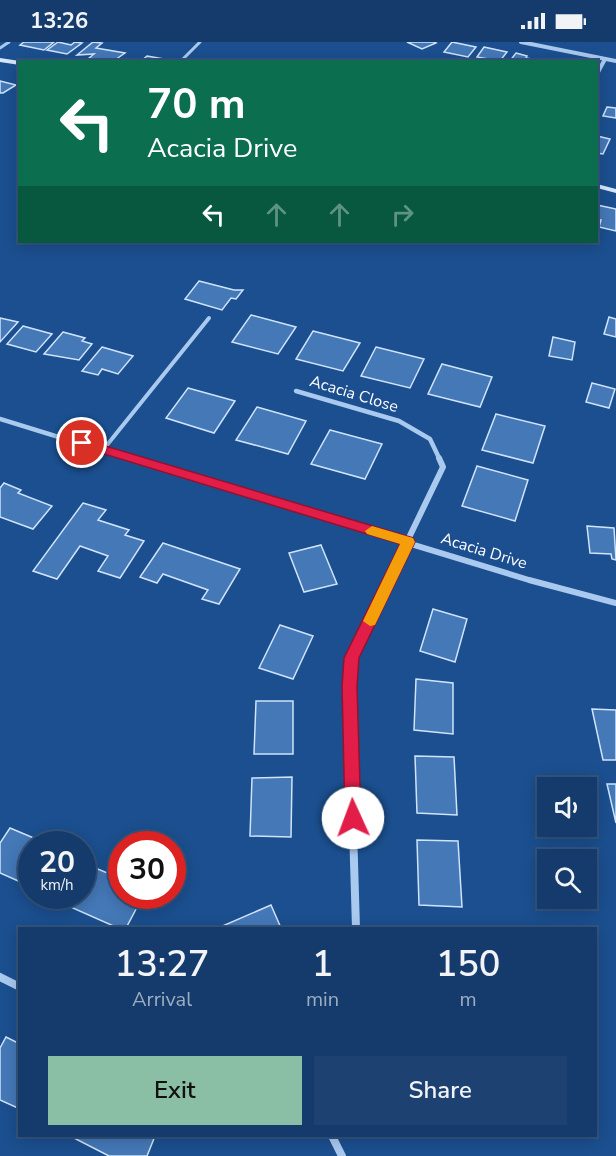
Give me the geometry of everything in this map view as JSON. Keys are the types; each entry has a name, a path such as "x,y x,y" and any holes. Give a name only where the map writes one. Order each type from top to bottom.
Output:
{"main road":[{"path":"0,60 18,63"},
{"path":"598,186 616,191"}],"street":[{"path":"521,42 616,61"},
{"path":"598,72 605,59"},
{"name":"Acacia Close","path":"296,391 399,421 430,439 443,467 351,658 349,686 356,927"},
{"name":"Acacia Drive","path":"0,419 529,580 616,603"},
{"path":"0,977 18,986"},
{"path":"332,1137 342,1156"}],"lane":[{"path":"0,48 9,42"},
{"path":"182,60 200,42"},
{"path":"103,450 166,369 210,318"}],"building":[{"path":"24,42 54,42 44,50 20,45"},
{"path":"58,42 71,45 75,42 82,43 67,54 47,50"},
{"path":"93,42 102,43 96,48 125,53 115,60 89,58 94,54 77,55"},
{"path":"407,42 434,42 436,43 422,49"},
{"path":"452,42 476,47 468,57 444,52"},
{"path":"484,47 507,52 501,60 477,57"},
{"path":"516,53 538,60 511,60"},
{"path":"147,56 164,59 163,60 142,60"},
{"path":"0,81 16,85 0,93"},
{"path":"607,107 616,108 616,118 603,116"},
{"path":"598,136 610,139 603,154 598,153"},
{"path":"598,205 616,209 616,231 599,227 601,220 598,219"},
{"path":"199,281 234,290 243,290 236,299 231,298 222,310 185,299"},
{"path":"251,315 296,327 278,354 232,342"},
{"path":"609,317 616,319 616,337 604,334"},
{"path":"0,318 18,322 0,342"},
{"path":"23,326 52,334 36,352 7,344"},
{"path":"313,331 360,343 343,371 296,359"},
{"path":"63,332 85,338 82,341 92,344 79,360 44,354"},
{"path":"553,337 575,342 572,360 549,356"},
{"path":"102,347 133,356 118,374 102,369 98,375 82,371"},
{"path":"376,347 424,359 410,388 361,376"},
{"path":"442,364 492,377 480,407 428,394"},
{"path":"592,383 615,389 609,408 586,402"},
{"path":"188,388 235,401 214,433 166,418"},
{"path":"257,407 306,421 288,454 236,440"},
{"path":"496,414 545,426 533,463 482,450"},
{"path":"330,430 382,444 365,479 311,464"},
{"path":"477,466 528,480 515,521 462,506"},
{"path":"4,483 21,490 18,493 52,506 33,529 0,517 0,488"},
{"path":"83,503 106,510 98,520 129,530 125,535 144,541 120,578 98,571 108,556 80,546 57,579 33,571"},
{"path":"587,526 614,528 616,560 612,559 611,554 590,553"},
{"path":"163,543 240,569 219,604 202,599 208,590 163,574 157,583 140,577"},
{"path":"321,545 337,584 304,592 289,553"},
{"path":"433,609 467,619 455,662 420,651"},
{"path":"280,625 313,636 293,679 259,668"},
{"path":"416,679 453,683 453,734 414,730"},
{"path":"256,701 293,701 293,754 254,754"},
{"path":"592,709 616,710 616,760 603,760"},
{"path":"415,756 454,757 457,815 417,813"},
{"path":"292,777 291,837 250,836 252,778"},
{"path":"607,784 616,784 616,823"},
{"path":"10,828 18,831 18,881 0,873 0,843"},
{"path":"417,840 458,841 462,907 419,905"},
{"path":"96,868 108,873 108,909 136,909 127,927 116,927 75,909 96,909"},
{"path":"271,905 281,927 220,927"},
{"path":"6,1037 18,1043 18,1108 0,1100 0,1048"},
{"path":"72,1137 155,1137 147,1156 109,1156"}],"slow traffic":[{"path":"370,621 408,542 372,531"}],"route":[{"path":"82,443 408,542 351,658 349,686 353,818"}]}
